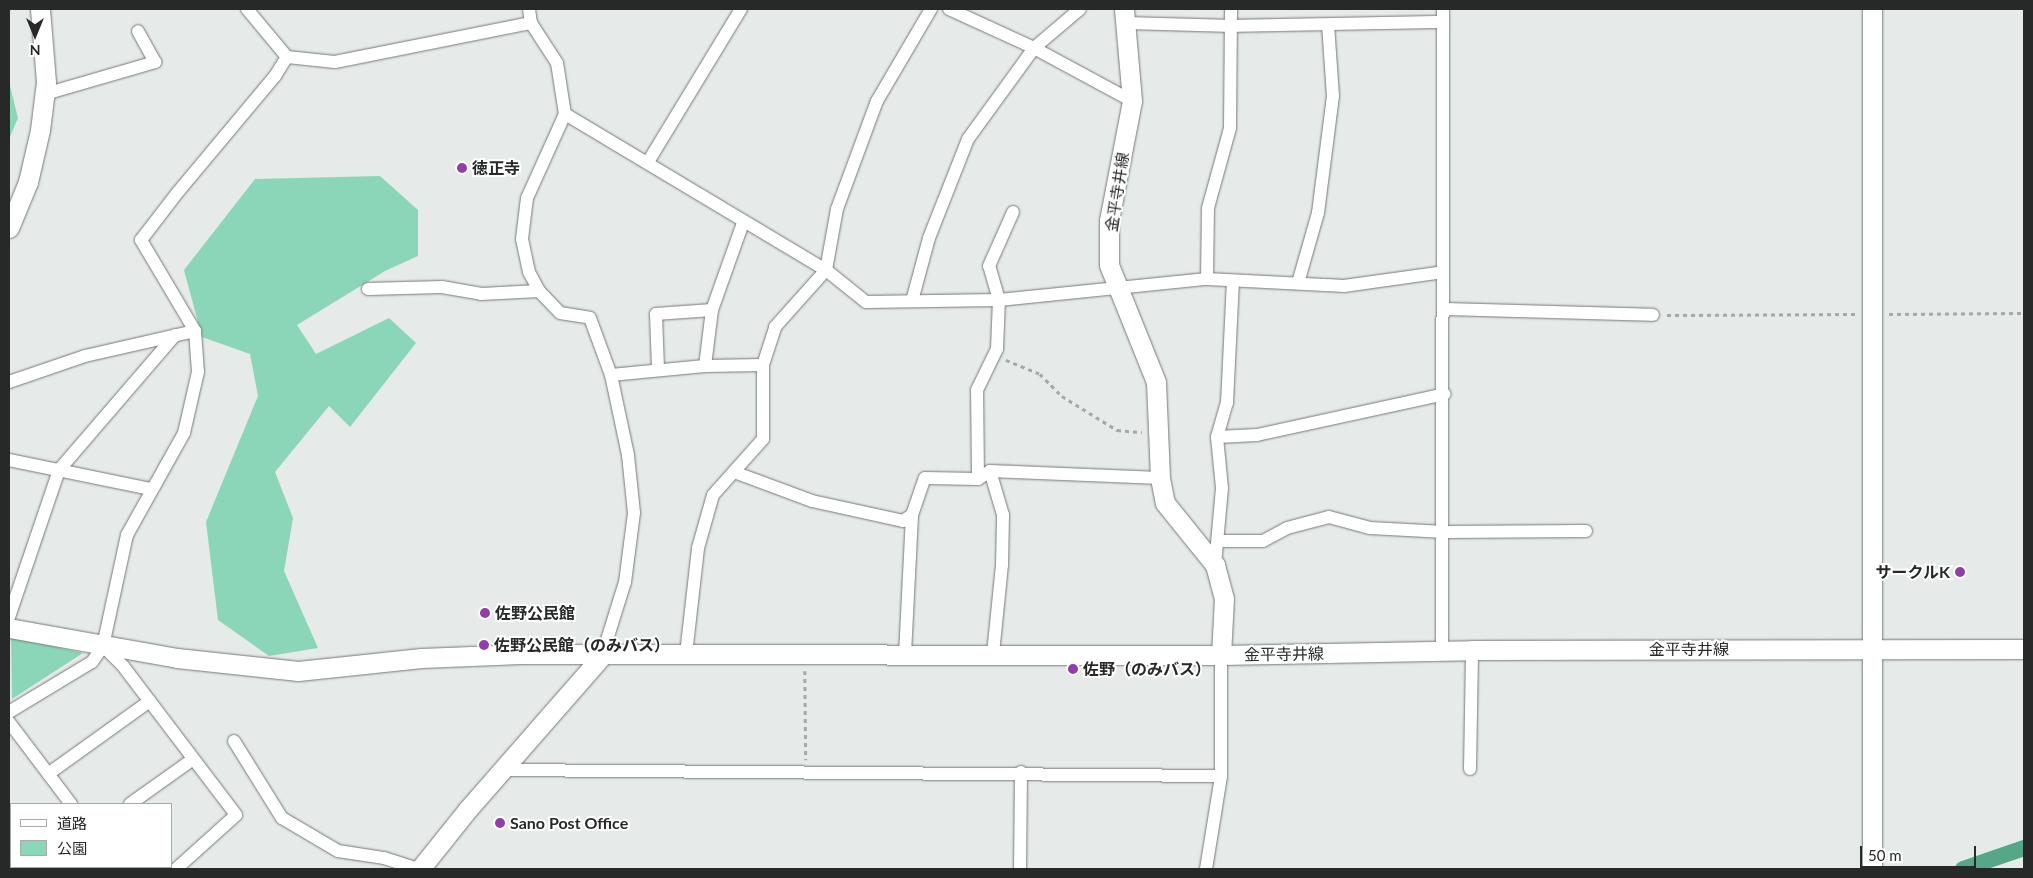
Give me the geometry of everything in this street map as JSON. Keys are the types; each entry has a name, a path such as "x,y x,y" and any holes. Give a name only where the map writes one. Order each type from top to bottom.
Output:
{"street":[{"path":"9,228 28,182 45,94 45,47 40,9"},
{"path":"247,9 287,57 335,62 531,23"},
{"path":"234,741 282,818 338,851 384,858 418,869 468,808 504,770 602,656 625,582 634,513 628,455 611,375 590,318 560,313 539,292 529,272 522,239 527,198 565,114 557,62 531,23 529,9"},
{"path":"648,162 741,9"},
{"path":"686,654 688,614 705,518 713,496 762,439 763,365 775,327 826,270 837,209 877,101 931,9"},
{"path":"949,9 1034,48 1132,101"},
{"path":"912,301 929,238 968,139 1034,48 1080,9"},
{"path":"1207,279 1208,208 1230,128 1233,26 1231,9"},
{"path":"1442,652 1445,532 1443,9"},
{"path":"1872,9 1872,869"},
{"path":"1125,16 1233,26 1443,22"},
{"name":"金平寺井線","path":"1125,16 1132,101 1110,221 1109,265 1156,382 1160,478 1165,503 1215,564 1224,598 1221,655 1472,650 2024,649"},
{"path":"1298,283 1318,213 1331,114 1333,96 1328,25"},
{"path":"45,94 155,62 138,31"},
{"path":"9,712 92,662 103,646 127,535 150,489 184,433 198,372 195,331 141,240 178,192 275,76 287,57"},
{"path":"565,114 648,162 744,223 826,270 866,302 999,300 1207,279 1344,286 1443,272"},
{"path":"978,479 977,390 997,349 999,300 989,266 1013,212"},
{"path":"705,366 712,310 744,223"},
{"path":"1215,564 1222,488 1217,437 1227,403 1234,281"},
{"path":"368,289 442,287 481,294 539,292"},
{"path":"1443,309 1653,315"},
{"path":"658,369 656,314 712,310"},
{"path":"9,382 86,356 195,331"},
{"path":"9,617 59,470 175,335"},
{"path":"611,375 658,369 763,365"},
{"path":"1217,437 1257,435 1445,394"},
{"path":"9,460 150,489"},
{"path":"990,471 1003,515 1002,564 993,653"},
{"path":"905,654 912,516 925,478 978,479 990,471 1160,478"},
{"path":"734,472 812,501 903,521 912,516"},
{"path":"1218,541 1263,541 1287,528 1329,516 1370,528 1445,532 1586,531"},
{"path":"9,628 103,646 290,671 421,658 521,654 602,656 993,653 1221,655 1221,776 1206,869"},
{"path":"103,646 150,701 236,816 176,869"},
{"path":"1470,768 1472,650"},
{"path":"48,774 150,701"},
{"path":"9,722 70,803"},
{"path":"131,803 193,759"},
{"path":"504,770 807,774 1021,772 1221,776"},
{"path":"1020,869 1021,772"}],"path":[{"path":"1653,315 2024,313"},
{"path":"994,355 1040,374 1062,396 1116,430 1158,434"},
{"path":"805,654 807,774"}],"green space":[{"path":"9,82 18,118 9,139"},
{"path":"380,176 418,210 418,256 385,271 297,325 316,354 389,318 416,343 350,427 329,406 275,472 293,518 284,571 318,648 269,656 218,620 206,522 258,396 250,354 202,337 184,270 255,179"},
{"path":"11,637 83,653 12,699"}],"waterway":[{"path":"1963,869 2024,848"}],"place":[{"name":"徳正寺","path":"462,168"},
{"name":"サークルK","path":"1960,572"},
{"name":"佐野公民館","path":"485,613"},
{"name":"佐野公民館（のみバス）","path":"484,645"},
{"name":"佐野（のみバス）","path":"1073,669"},
{"name":"Sano Post Office","path":"500,823"}]}
